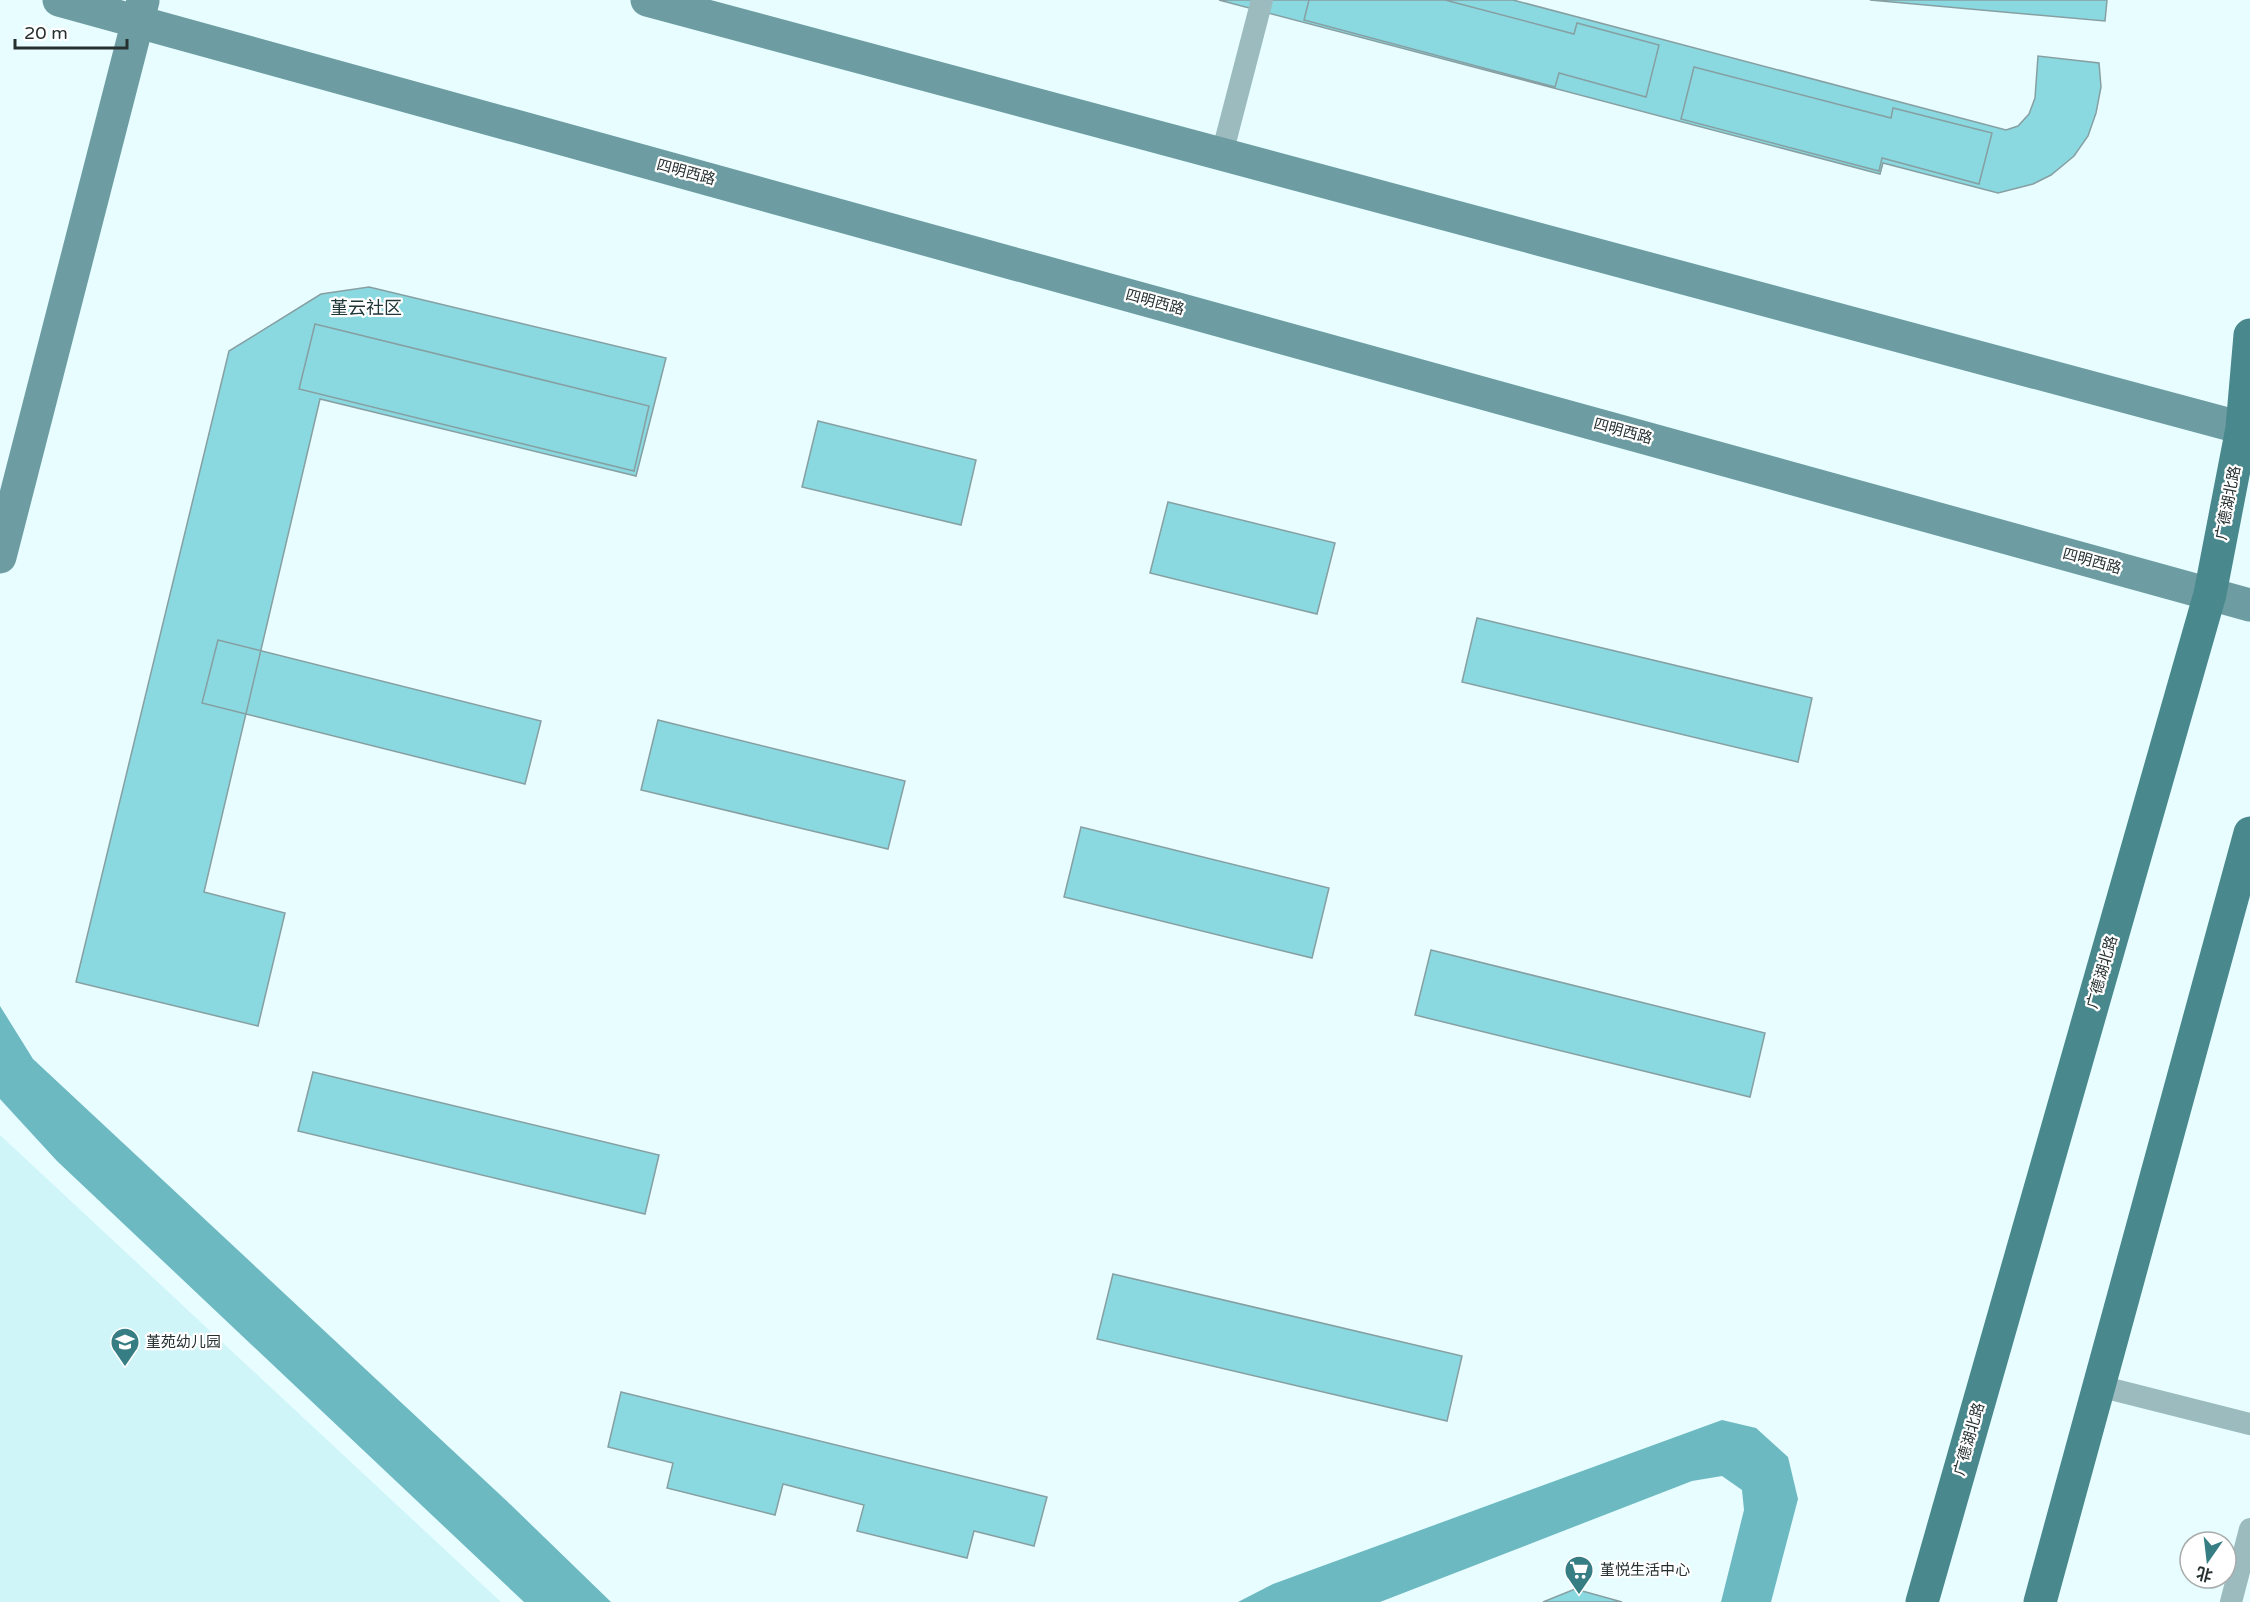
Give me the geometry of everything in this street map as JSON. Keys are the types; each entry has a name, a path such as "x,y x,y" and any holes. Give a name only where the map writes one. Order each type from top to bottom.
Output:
{"main road":[{"name":"四明西路","path":"59,0 141,10 2250,605"},
{"path":"647,0 2246,429"},
{"path":"0,557 141,10"},
{"name":"广德湖北路","path":"1922,1602 2210,594 2246,429 2250,335"},
{"path":"2040,1602 2250,833"}],"lane":[{"path":"1222,154 1262,0"},
{"path":"2099,1386 2250,1424"},
{"path":"2231,1602 2250,1529"}],"shaded area":[{"name":"堇苑幼儿园","path":"0,1135 501,1602 0,1602"}],"water":[{"path":"0,1006 33,1059 511,1505 611,1602 524,1602 57,1161 0,1099"},
{"path":"1722,1420 1756,1428 1788,1457 1798,1499 1771,1602 1721,1602 1744,1510 1742,1490 1722,1476 1692,1481 1380,1602 1238,1602 1273,1584"}],"building":[{"path":"1219,0 1513,0 2006,130 2018,126 2029,114 2035,98 2038,56 2099,63 2101,87 2096,113 2088,136 2074,156 2051,175 2033,184 1998,193 1883,163 1880,174"},
{"path":"1309,0 1445,0 1574,34 1577,23 1659,45 1646,97 1559,73 1555,87 1304,20"},
{"path":"1870,0 2107,0 2105,21"},
{"path":"1694,67 1891,118 1893,108 1992,133 1979,184 1882,158 1879,171 1681,119"},
{"path":"369,287 666,358 636,476 320,399 204,892 285,913 258,1026 76,982 229,351 321,294"},
{"path":"315,324 649,406 634,471 299,389"},
{"path":"818,421 976,460 961,525 802,487"},
{"path":"1168,502 1335,543 1317,614 1150,573"},
{"path":"1477,618 1812,698 1798,762 1462,682"},
{"path":"218,640 541,721 525,784 202,703"},
{"path":"658,720 905,781 888,849 641,790"},
{"path":"1081,827 1329,888 1312,958 1064,897"},
{"path":"1431,950 1765,1033 1750,1097 1415,1015"},
{"path":"313,1072 659,1155 645,1214 298,1131"},
{"path":"1113,1274 1462,1356 1447,1421 1097,1339"},
{"path":"621,1392 1047,1497 1034,1546 974,1531 967,1558 857,1531 864,1505 783,1484 775,1515 667,1488 673,1463 608,1447"},
{"name":"堇悦生活中心","path":"1575,1589 1622,1602 1543,1602"}],"place":[{"name":"堇苑幼儿园","path":"125,1368"},
{"name":"堇悦生活中心","path":"1579,1596"}],"district":[{"name":"堇云社区","path":"366,308"}]}
